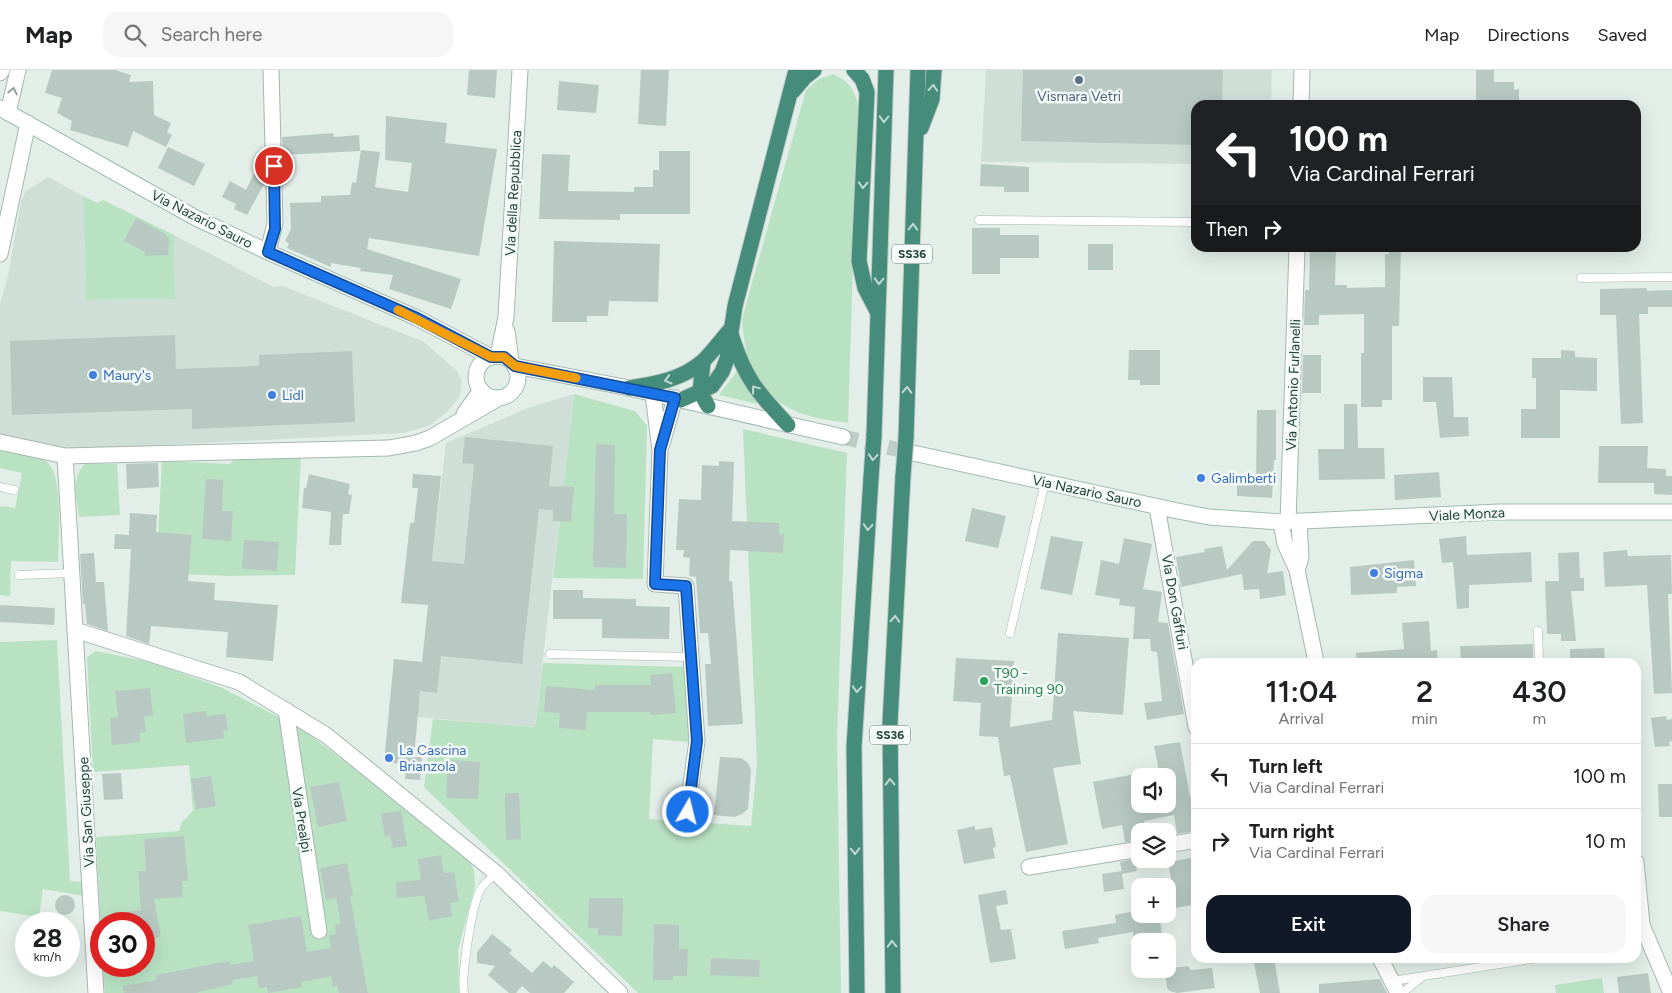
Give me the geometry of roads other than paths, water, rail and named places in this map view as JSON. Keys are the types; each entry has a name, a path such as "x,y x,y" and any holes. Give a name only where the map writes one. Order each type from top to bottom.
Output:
{"highway":[{"path":"678,399 712,386 722,372 727,359 730,330 792,92 796,70"},
{"path":"792,92 804,77 814,70"},
{"path":"854,70 862,79 867,92 859,261 865,288 878,312"},
{"name":"SS36","path":"857,993 854,747 874,436 886,70"},
{"name":"SS36","path":"893,993 890,723 906,438 918,70"},
{"path":"916,139 932,100 934,70"},
{"path":"629,388 669,380 703,362 730,330"},
{"path":"730,330 740,363 748,378 763,398 788,424"},
{"path":"703,362 700,392 708,406"}],"street":[{"path":"4,110 18,70"},
{"path":"268,252 275,223 271,70"},
{"name":"Via della Repubblica","path":"503,360 520,70"},
{"path":"1301,100 1302,70"},
{"name":"Via Nazario Sauro","path":"4,110 194,216 268,252 417,318 455,339 503,360 549,373"},
{"path":"0,254 28,123"},
{"name":"Via Antonio Furlanelli","path":"1297,252 1290,522 1301,557 1297,570 1315,658"},
{"path":"455,339 477,371"},
{"path":"0,442 66,456 388,448 416,443 430,438 462,417 512,392 517,373 503,360 480,365 476,378 481,390 486,395 499,398"},
{"path":"515,386 549,373 629,388 843,437"},
{"path":"462,417 481,390"},
{"path":"654,394 660,450 655,584 686,586 697,741 688,812"},
{"path":"660,450 678,399"},
{"name":"Via Nazario Sauro","path":"913,453 1209,517 1261,522"},
{"name":"Via San Giuseppe","path":"66,456 96,993"},
{"name":"Via Don Gaffuri","path":"1157,506 1191,699"},
{"name":"Viale Monza","path":"1261,522 1499,512 1672,512"},
{"path":"75,630 239,682 326,735 496,873 620,993"},
{"name":"Via Prealpi","path":"286,710 319,931"},
{"path":"1176,844 1191,841"},
{"path":"1029,867 1131,850"},
{"path":"1641,940 1671,993"},
{"path":"1383,963 1395,987"}],"lane":[{"path":"980,220 1191,222"},
{"path":"1581,278 1672,276"},
{"path":"1010,633 1045,482"},
{"path":"0,487 14,490"},
{"path":"19,575 72,573"},
{"path":"1538,631 1538,658"},
{"path":"550,654 691,657"},
{"path":"464,993 462,982 466,948 481,888 496,873"},
{"path":"1395,987 1422,977 1507,963"},
{"path":"1402,993 1422,977"}],"tunnel":[{"path":"843,437 913,453"}],"place":[{"name":"Vismara Vetri","path":"1079,80"},
{"name":"Maury's","path":"93,375"},
{"name":"Lidl","path":"272,395"},
{"name":"Galimberti","path":"1201,478"},
{"name":"Sigma","path":"1374,573"},
{"name":"T90 - Training 90","path":"984,681"},
{"name":"La Cascina Brianzola","path":"389,758"}]}
